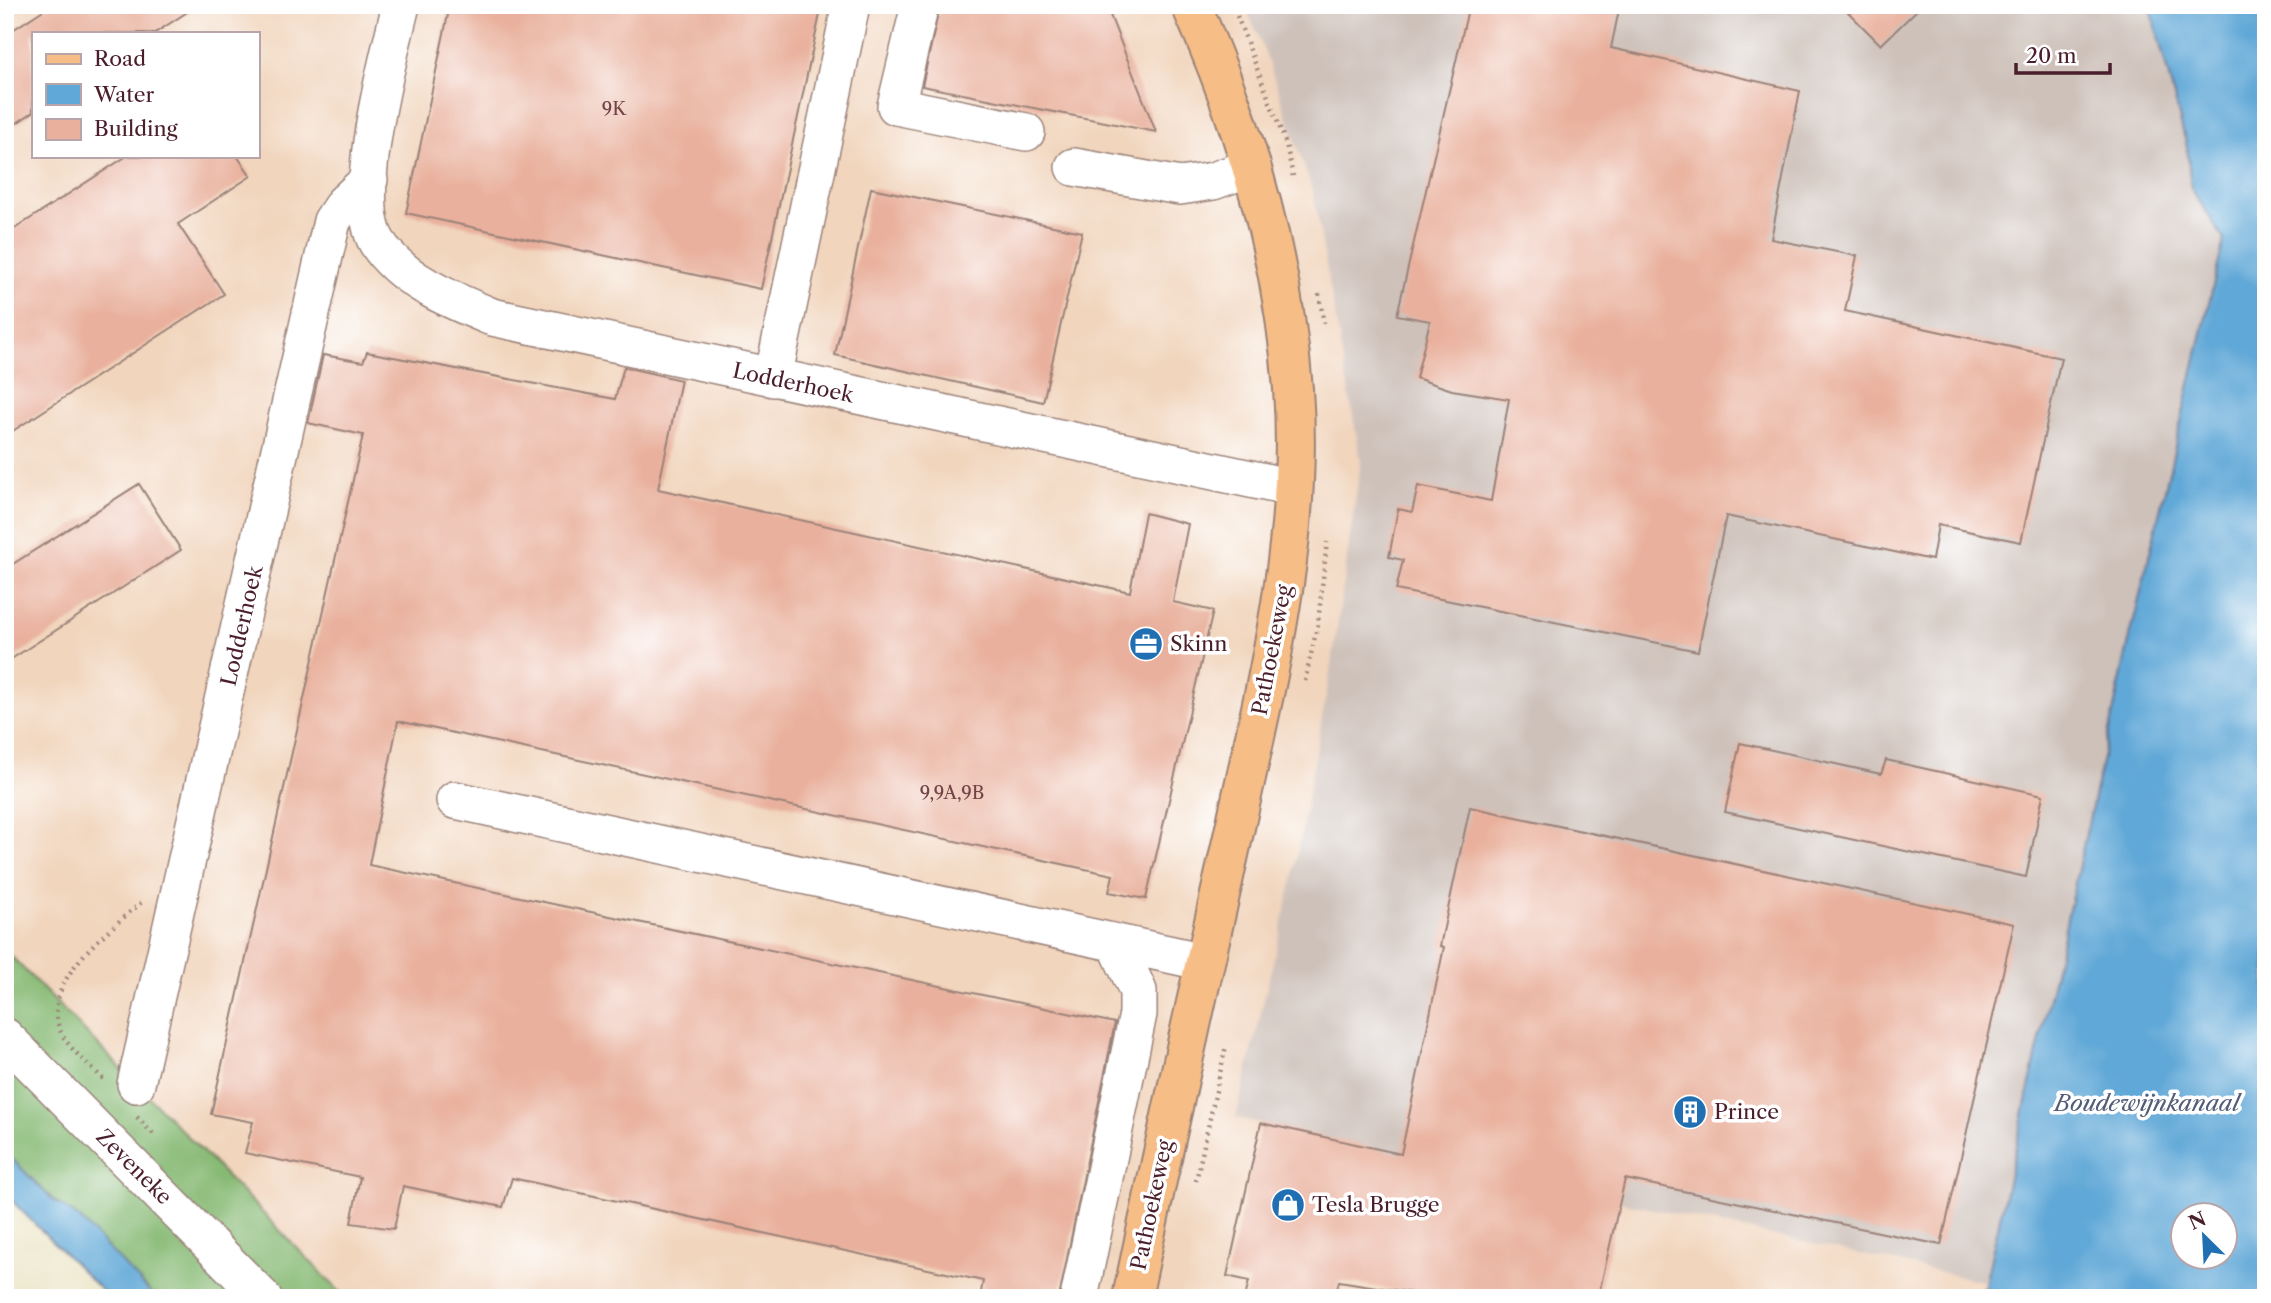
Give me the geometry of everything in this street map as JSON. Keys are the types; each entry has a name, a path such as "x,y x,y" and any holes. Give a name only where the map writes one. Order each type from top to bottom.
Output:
{"main road":[{"name":"Pathoekeweg","path":"1132,1298 1281,617 1293,488 1293,391 1284,313 1252,167 1218,66 1191,5"}],"street":[{"name":"Lodderhoek","path":"401,5 376,111 369,180 370,224 375,240 400,267 460,304 492,317 1293,488"},
{"path":"773,378 851,5"},
{"path":"920,5 896,106 1026,132"},
{"path":"1074,167 1180,186 1213,181 1252,167"},
{"name":"Lodderhoek","path":"136,1084 332,221 344,203 369,180"},
{"path":"454,800 1205,962"},
{"path":"1079,1298 1138,1014 1138,991 1116,943"},
{"name":"Zeveneke","path":"5,1037 263,1298"}],"shaded area":[{"path":"5,5 2150,5 2191,188 2225,240 2130,637 1982,1298 346,1298 5,950"},
{"path":"1245,5 2150,5 2187,147 2191,188 2225,240 2130,637 1986,1282 1236,1118 1293,878 1332,663 1361,461 1313,192 1266,55"}],"green space":[{"path":"5,950 346,1298 156,1298 78,1217 53,1200 5,1152"}],"water":[{"name":"Boudewijnkanaal","path":"2150,5 2266,5 2266,1298 1982,1298 2130,637 2224,240 2191,188 2187,147"},
{"path":"5,1152 53,1200 78,1217 156,1298 109,1298 5,1194"}],"building":[{"path":"51,5 198,5 157,32 32,32 32,113 5,131 5,35"},
{"path":"450,5 822,5 761,289 406,213"},
{"path":"940,5 1106,5 1156,132 922,86"},
{"path":"1469,5 1620,5 1611,48 1800,91 1771,239 1857,256 1845,311 2061,358 2021,542 1938,525 1932,560 1726,516 1698,651 1396,590 1403,560 1389,557 1398,509 1412,512 1418,486 1491,501 1509,399 1452,390 1416,378 1430,321 1397,315"},
{"path":"1841,5 1922,5 1881,45"},
{"path":"124,158 238,158 251,176 178,224 224,294 5,436 5,235"},
{"path":"871,188 1082,232 1043,402 835,355"},
{"path":"367,352 615,399 624,367 681,380 658,489 1130,592 1145,513 1188,524 1173,602 1213,611 1146,899 1109,892 1113,875 398,721 369,865 1115,1023 1059,1298 980,1298 983,1281 512,1178 503,1207 403,1186 394,1229 351,1223 360,1177 245,1153 253,1122 211,1114 363,435 308,423 323,355 363,362"},
{"path":"139,484 181,550 5,663 5,569"},
{"path":"1740,743 1881,774 1886,760 2043,795 2026,877 1725,812"},
{"path":"1470,807 2014,924 1941,1245 1625,1179 1598,1298 1444,1298 1339,1281 1334,1298 1245,1298 1249,1281 1227,1276 1261,1123 1401,1154 1444,947 1440,946"}],"place":[{"name":"Skinn","path":"1146,644"},
{"name":"Prince","path":"1690,1112"},
{"name":"Tesla Brugge","path":"1288,1205"}]}
